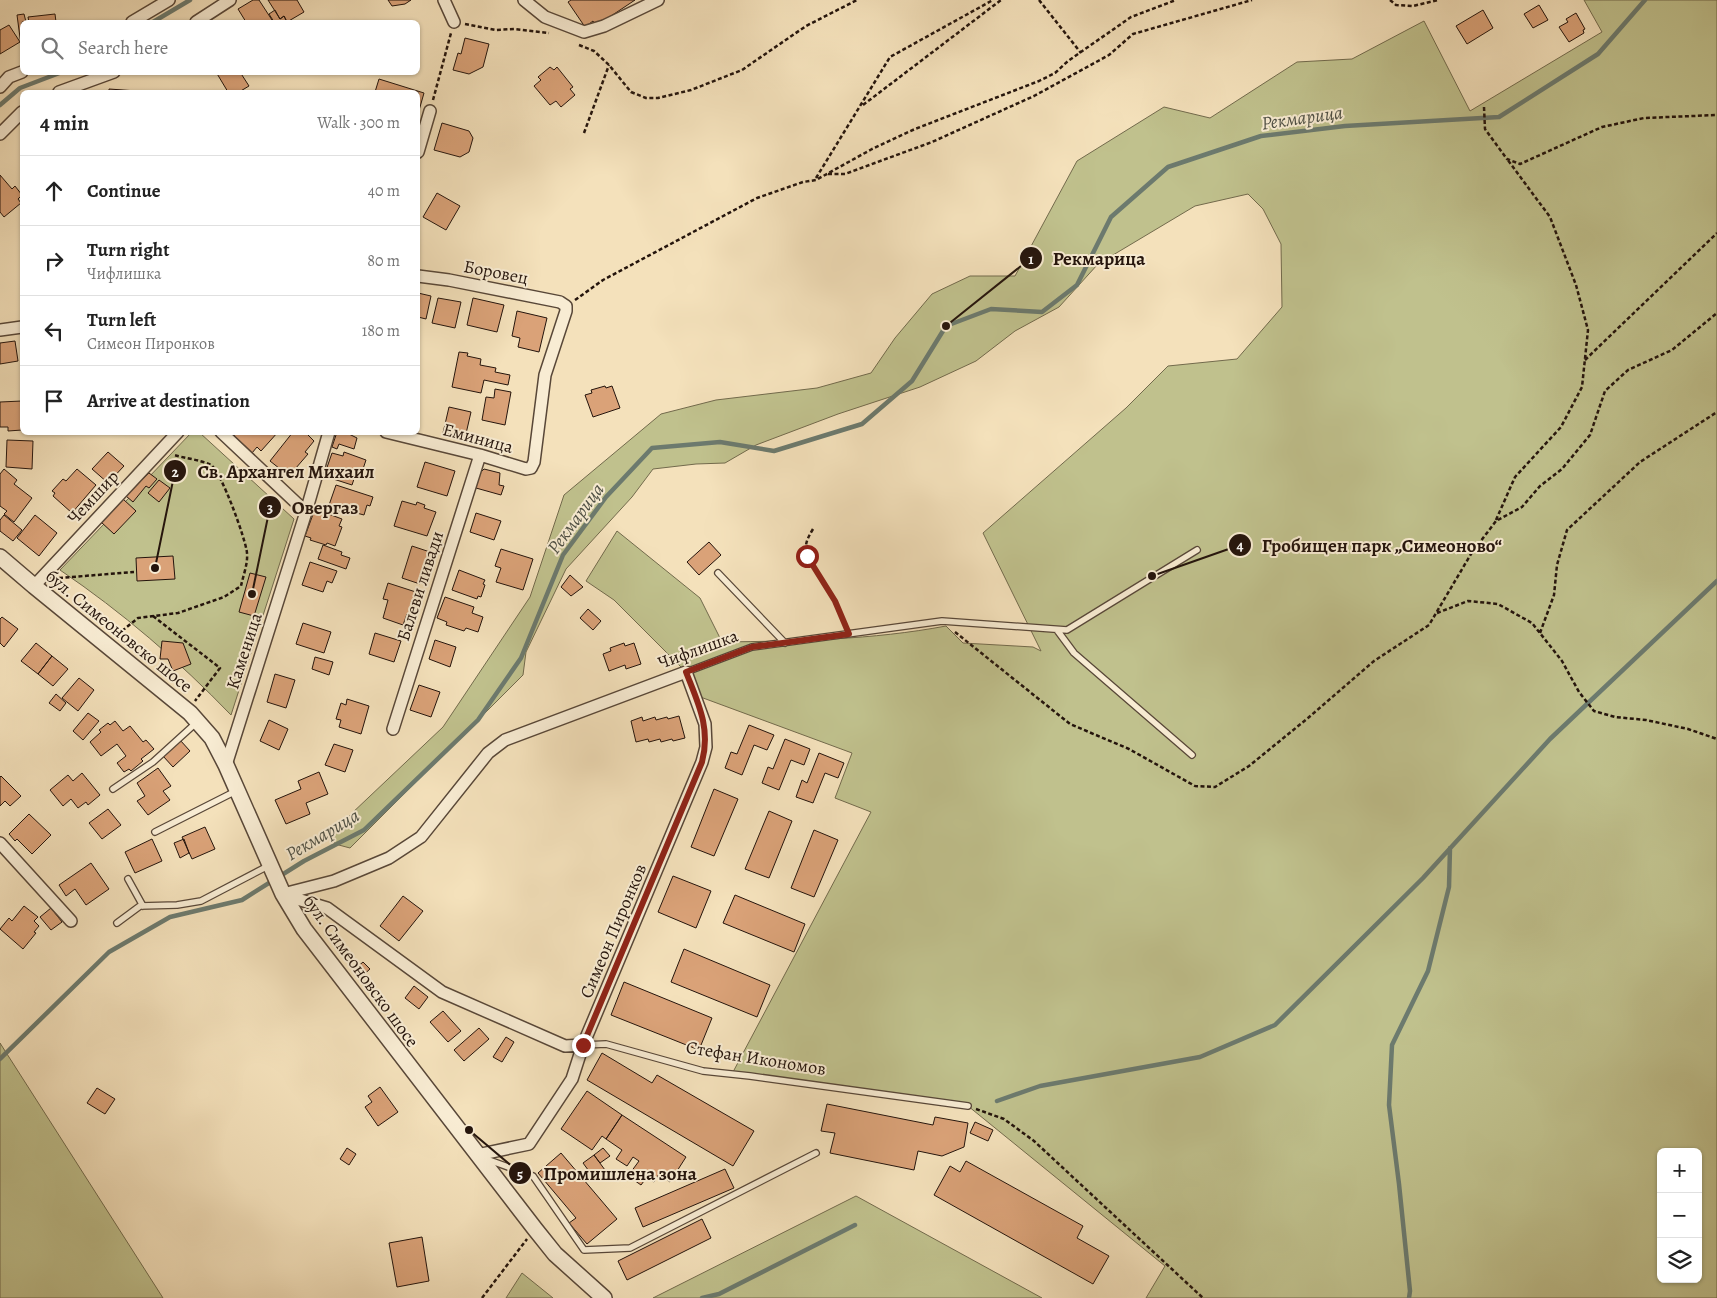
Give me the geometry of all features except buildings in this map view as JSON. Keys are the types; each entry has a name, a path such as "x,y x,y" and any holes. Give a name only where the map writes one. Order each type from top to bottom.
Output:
{"street":[{"path":"135,20 169,0"},
{"path":"199,20 230,0"},
{"path":"444,0 454,22"},
{"path":"524,0 544,17 584,32 604,26 658,0"},
{"path":"0,86 20,73"},
{"path":"64,90 106,75"},
{"path":"420,145 430,111"},
{"path":"0,134 20,114"},
{"name":"Боровец","path":"420,276 449,280 560,302 566,306"},
{"name":"Еминица","path":"398,435 480,455 526,469 531,468 534,462 546,375 566,312 566,306"},
{"path":"0,330 20,327"},
{"name":"Чемшир","path":"34,586 175,435"},
{"path":"224,435 306,512"},
{"name":"Каменица","path":"226,765 329,435"},
{"name":"Балеви ливади","path":"393,729 480,455"},
{"name":"бул. Симеоновско шосе","path":"0,557 193,716 212,738 226,765 281,891 304,929 555,1254 604,1298"},
{"name":"Чифлишка","path":"281,891 342,878 389,858 421,837 488,753 505,740 686,672"},
{"name":"Симеон Пиронков","path":"477,1155 529,1144 572,1079 583,1045 706,748 705,724 686,672"},
{"path":"0,843 71,921"},
{"name":"Стефан Икономов","path":"281,891 327,908 442,992 564,1046 583,1045"}],"lane":[{"name":"Чифлишка","path":"686,672 752,647 942,621 1067,630 1198,550"},
{"path":"718,573 785,643"},
{"path":"1057,630 1074,653 1192,755"},
{"path":"113,789 153,762 193,716"},
{"path":"156,832 237,790"},
{"path":"117,923 126,915 143,906 178,905 201,901 271,867"},
{"path":"128,880 143,906"},
{"name":"Стефан Икономов","path":"583,1045 606,1044 703,1071 968,1106"},
{"path":"477,1155 533,1176 584,1250 630,1248 816,1153"}],"path":[{"path":"575,44 594,51 631,92 646,98 658,98 691,90 742,70 806,26 857,0"},
{"path":"816,180 890,57 993,0"},
{"path":"862,106 1002,0"},
{"path":"1039,0 1081,53"},
{"path":"566,306 604,280 757,198 803,182 816,180 872,149 915,129 1056,73 1068,61 1131,18 1176,0"},
{"path":"826,174 845,174 932,142 1025,100 1109,55 1133,34 1252,0"},
{"path":"1390,0 1396,5 1413,6 1438,0"},
{"path":"430,111 454,22 496,30 514,29 557,36"},
{"path":"584,133 608,65"},
{"path":"942,621 1070,724 1129,749 1195,786 1215,787 1249,766 1374,661 1429,625 1471,554 1496,521 1515,477 1561,427 1582,387 1585,361 1588,330 1576,285 1550,217 1485,129 1484,106"},
{"path":"1507,159 1520,164 1602,127 1644,118 1717,115"},
{"path":"1585,361 1717,233"},
{"path":"1496,521 1522,507 1540,486 1562,469 1590,435 1605,391 1628,370 1672,350 1717,313"},
{"path":"1540,633 1554,595 1557,566 1567,530 1640,462 1717,412"},
{"path":"105,644 138,618 178,612 224,597 240,586 248,559 242,531 217,471 212,465 160,452"},
{"path":"813,529 807,539 805,548 807,556 835,601 849,634"},
{"path":"58,578 134,572"},
{"path":"1436,613 1468,601 1498,604 1532,622 1562,661 1579,692 1594,711 1615,717 1646,720 1688,729 1717,739"},
{"path":"153,616 220,668 193,716"},
{"path":"968,1106 1004,1119 1034,1140 1202,1298"},
{"path":"482,1298 535,1229"}],"green space":[{"path":"1584,0 1717,0 1717,1298 1146,1298 1165,1266 968,1106 733,1072 871,812 835,798 852,753 695,695 686,672 614,600 586,581 617,531 700,598 722,642 862,637 946,626 963,643 1033,647 1041,651 983,533 1126,408 1168,366 1237,359 1282,307 1281,244 1263,209 1248,194 1195,206 1098,264 1059,307 1015,331 976,361 920,387 838,414 756,445 725,463 653,469 632,497 566,569 526,652 523,675 350,848 335,844 331,833 443,727 530,597 564,495 661,414 716,400 817,388 871,373 895,338 932,294 970,276 1015,276 1077,161 1164,107 1210,118 1297,62 1352,59 1424,21 1470,111 1602,32"},
{"path":"189,435 202,435 294,519 231,715 191,675 128,620 60,570"},
{"path":"0,1043 163,1298 0,1298"},
{"path":"856,1196 1042,1298 653,1298"},
{"path":"522,1273 553,1298 506,1298"}],"waterway":[{"path":"156,20 190,0"},
{"name":"Рекмарица","path":"0,1059 109,952 170,917 242,900 304,861 364,830 478,720 521,658 563,555 606,497 652,448 720,442 774,451 862,424 912,381 946,326 991,309 1042,312 1077,285 1111,217 1168,167 1261,136 1345,126 1499,117 1598,54 1645,0"},
{"path":"0,105 20,88 54,75"},
{"path":"997,1101 1040,1086 1200,1057 1275,1025 1423,878 1550,739 1717,581"},
{"path":"1409,1298 1410,1291 1399,1184 1389,1105 1392,1045 1428,971 1449,887 1450,848"},
{"path":"702,1298 719,1294 855,1225"}],"place":[{"name":"Рекмарица","path":"946,326"},
{"name":"Св. Архангел Михаил","path":"155,568"},
{"name":"Гробищен парк „Симеоново“","path":"1152,576"},
{"name":"Овергаз","path":"252,594"},
{"name":"Промишлена зона","path":"469,1130"}],"route":[{"path":"583,1045 702,762 706,748 705,724 686,672 752,647 849,634 835,601 807,556"}]}
